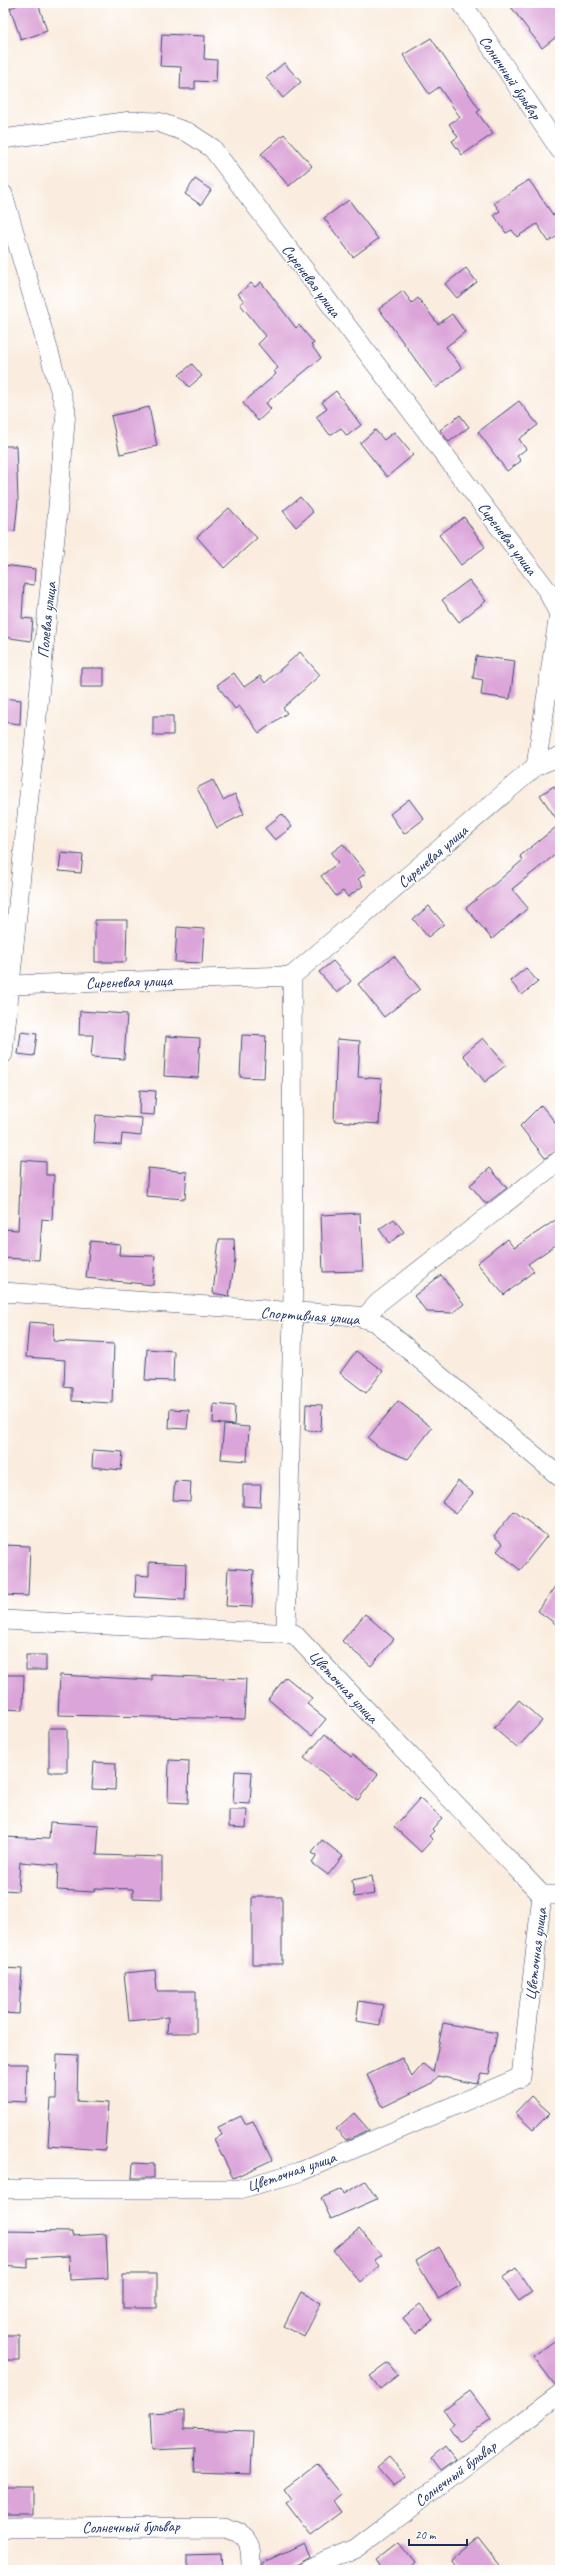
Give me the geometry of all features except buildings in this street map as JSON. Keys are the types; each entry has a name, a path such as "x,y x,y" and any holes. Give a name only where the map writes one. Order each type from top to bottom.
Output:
{"street":[{"name":"Солнечный бульвар","path":"462,3 560,150"},
{"name":"Сиреневая улица","path":"3,139 131,121 158,122 189,133 212,148 547,590 559,614 536,766 292,976 11,985"},
{"name":"Полевая улица","path":"3,194 66,411 11,985 6,1012 3,1054"},
{"path":"536,766 560,756"},
{"path":"286,1633 293,1313 292,976"},
{"path":"364,1318 378,1303 560,1160"},
{"name":"Спортивная улица","path":"3,1292 364,1318 375,1322 384,1329 560,1478"},
{"name":"Цветочная улица","path":"3,1620 286,1633 298,1637 551,1895 521,2078 299,2172 240,2189 3,2189"},
{"name":"Солнечный бульвар","path":"305,2570 355,2549 560,2394"},
{"name":"Солнечный бульвар","path":"3,2528 225,2527 240,2532 249,2542 251,2570"}]}
